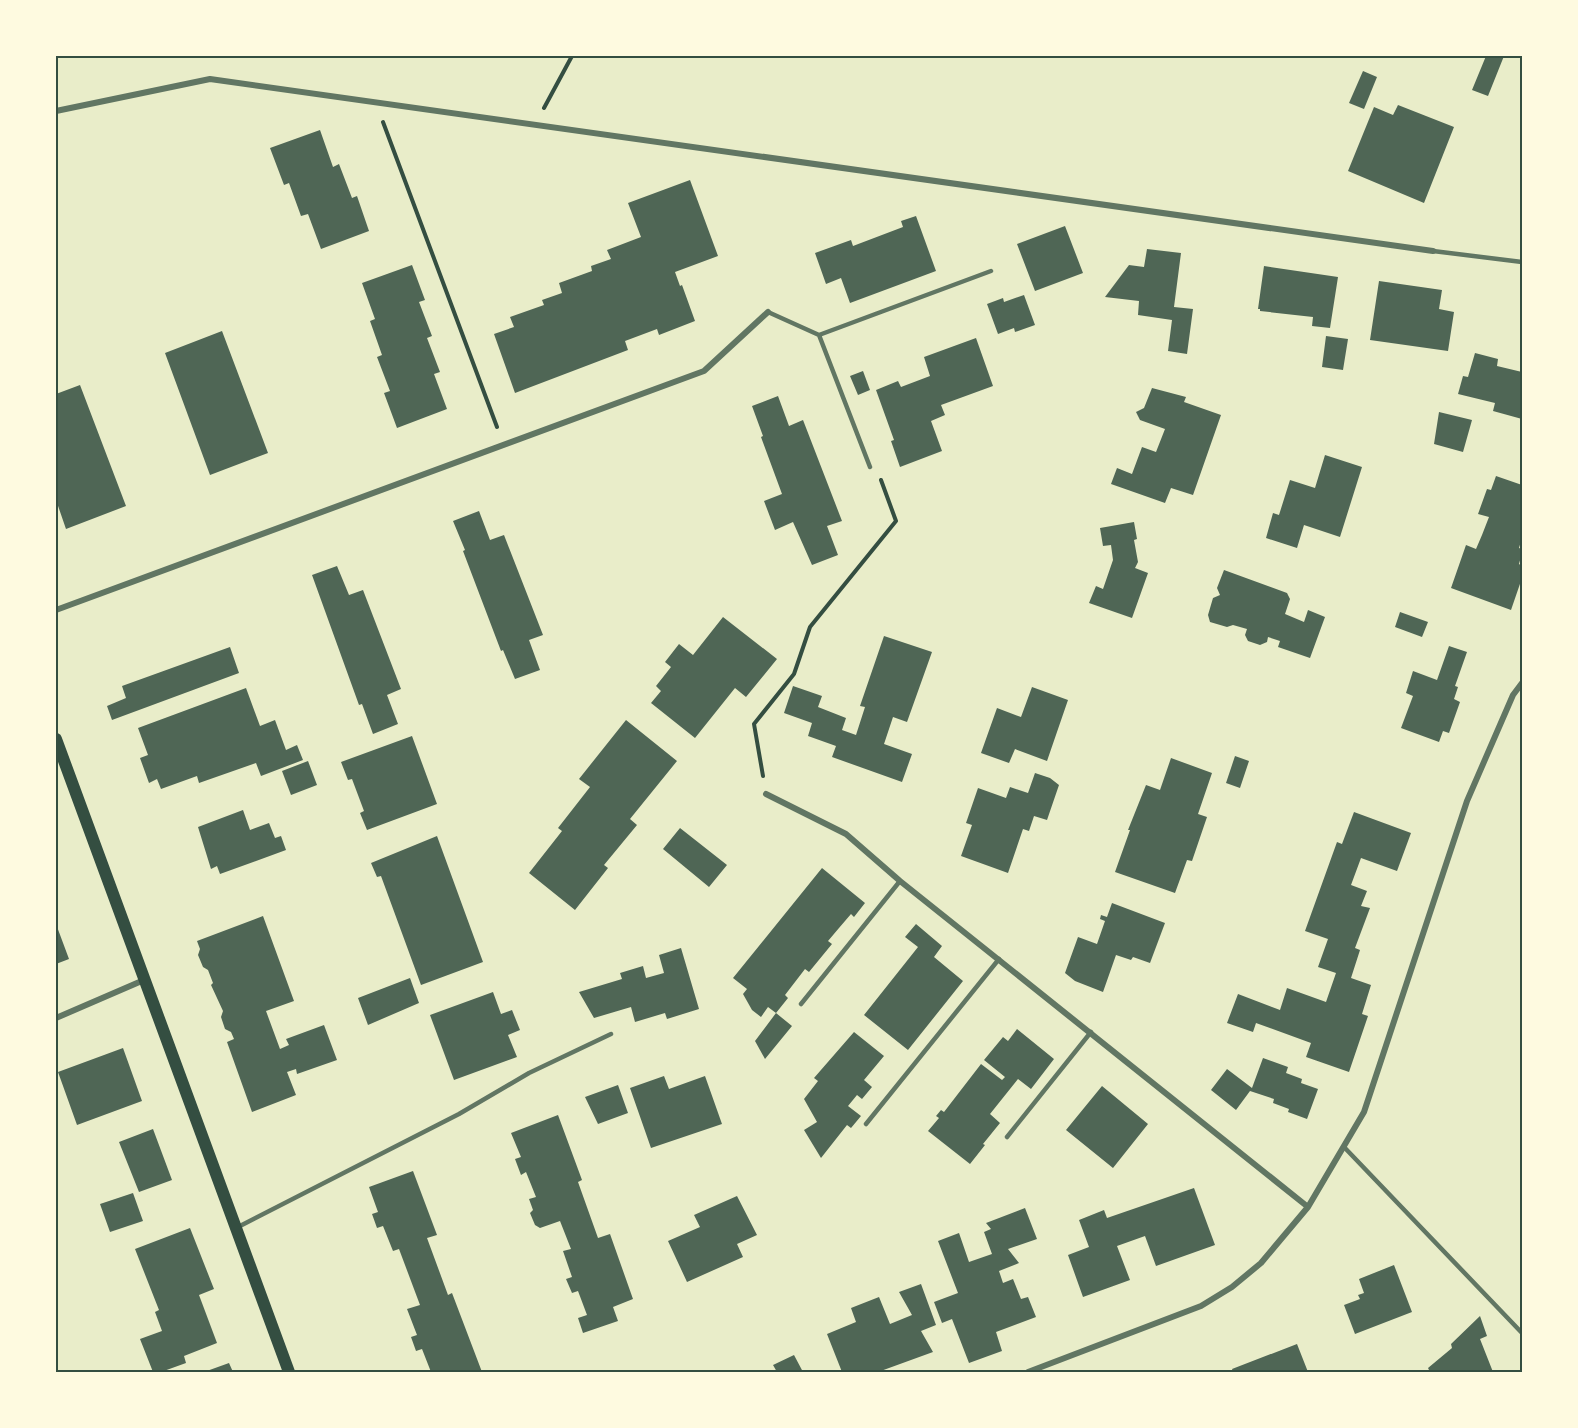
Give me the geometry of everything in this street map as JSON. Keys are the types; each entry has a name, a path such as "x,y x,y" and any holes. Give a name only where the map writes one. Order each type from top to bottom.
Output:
{"main road":[{"path":"56,739 289,1372"}],"street":[{"path":"56,111 210,79 1433,251"},
{"path":"56,610 704,371 768,312"},
{"path":"1028,1372 1201,1306 1232,1287 1261,1263 1308,1207 1364,1112 1380,1071 1467,801 1513,696 1522,683"},
{"path":"766,794 846,834 900,881 1308,1207"},
{"path":"56,1018 144,980"}],"lane":[{"path":"1433,251 1522,262"},
{"path":"819,335 991,271"},
{"path":"768,312 819,335 870,467"},
{"path":"801,1004 900,881"},
{"path":"866,1124 999,959"},
{"path":"1007,1137 1091,1032"},
{"path":"236,1228 459,1114 529,1073 611,1034"},
{"path":"1344,1147 1522,1333"}],"path":[{"path":"535,124 572,56"},
{"path":"376,102 503,445"},
{"path":"766,794 753,724 794,674 810,627 896,521 879,473 870,467"}],"building":[{"path":"1486,56 1504,56 1488,96 1472,90"},
{"path":"1363,71 1377,77 1364,109 1349,103"},
{"path":"1398,105 1454,127 1424,203 1348,171 1374,107 1393,115"},
{"path":"320,130 333,167 339,164 352,198 357,196 369,231 321,249 308,214 301,216 289,183 284,185 270,148"},
{"path":"690,180 718,256 675,272 695,321 659,335 657,329 625,341 628,350 515,393 494,334 514,327 510,317 544,305 542,300 562,293 559,283 592,271 591,266 611,259 607,250 641,237 628,203"},
{"path":"916,216 936,271 850,303 841,278 826,284 815,253 851,240 853,246 903,227 901,221"},
{"path":"1065,226 1083,273 1035,291 1017,244"},
{"path":"1147,249 1181,253 1174,307 1193,309 1187,354 1168,351 1172,320 1138,315 1139,301 1105,297 1129,265 1144,267"},
{"path":"412,265 425,300 419,302 432,336 427,338 440,372 434,374 447,409 397,428 384,393 390,391 377,357 382,355 370,321 375,319 362,283"},
{"path":"1264,266 1338,277 1330,328 1312,326 1313,317 1260,311 1258,309"},
{"path":"1379,281 1442,290 1439,309 1454,312 1448,351 1370,340"},
{"path":"1024,295 1035,325 1015,332 1014,328 998,334 987,304 1003,298 1004,302"},
{"path":"222,331 268,453 210,475 165,353"},
{"path":"1326,336 1348,339 1343,370 1322,367"},
{"path":"976,338 993,386 941,405 945,415 931,421 942,451 900,467 891,441 894,440 876,390 898,381 901,387 930,376 924,357"},
{"path":"1475,353 1498,359 1497,366 1522,372 1522,419 1493,411 1495,403 1458,394 1463,376 1468,377"},
{"path":"863,371 870,390 858,395 850,376"},
{"path":"80,385 126,506 66,529 56,500 56,394"},
{"path":"1152,388 1186,397 1184,402 1221,415 1193,495 1171,488 1165,503 1111,484 1117,468 1132,474 1142,447 1156,452 1165,429 1140,420 1136,412 1144,408"},
{"path":"778,396 789,426 803,420 842,521 827,526 838,555 812,565 793,522 775,530 764,501 782,494 752,406"},
{"path":"1439,412 1472,420 1463,452 1434,444"},
{"path":"1325,455 1362,467 1340,537 1304,525 1297,548 1266,538 1273,513 1279,515 1290,480 1315,488"},
{"path":"1496,476 1522,485 1522,538 1519,548 1522,549 1522,553 1519,564 1522,566 1522,578 1511,610 1451,588 1466,545 1476,549 1482,535 1489,517 1478,514 1487,489 1491,490"},
{"path":"479,511 490,540 504,535 543,635 529,640 540,670 515,679 503,650 501,651 453,521"},
{"path":"1134,522 1138,562 1135,568 1148,573 1132,618 1089,603 1096,586 1103,589 1113,560 1111,545 1103,546 1100,528"},
{"path":"337,566 349,595 363,590 401,689 387,695 398,724 373,734 362,704 359,705 312,575"},
{"path":"1224,570 1287,593 1290,599 1285,614 1304,622 1308,610 1325,617 1310,658 1278,647 1280,641 1268,637 1267,642 1260,645 1248,641 1245,635 1247,629 1210,622 1208,615 1213,598 1220,595 1217,588"},
{"path":"1400,612 1428,622 1422,637 1395,627"},
{"path":"723,617 777,659 746,697 735,688 695,738 651,703 661,691 656,686 671,667 665,662 679,644 693,655"},
{"path":"884,636 932,652 907,722 893,717 884,744 912,754 902,782 832,757 836,746 808,736 812,723 784,713 793,686 822,696 818,707 846,718 842,730 856,735 865,707 860,706"},
{"path":"1449,646 1467,652 1455,686 1458,687 1454,699 1460,702 1449,733 1443,731 1439,742 1401,728 1413,696 1406,693 1413,671 1437,680"},
{"path":"230,647 239,673 112,720 107,706 126,698 122,686"},
{"path":"1032,687 1068,700 1047,761 1015,749 1009,763 981,753 997,708 1021,717"},
{"path":"246,688 260,726 275,720 286,750 297,745 303,760 261,776 256,763 199,783 197,776 161,789 157,779 149,783 140,758 148,755 138,728"},
{"path":"626,720 677,761 630,819 637,825 604,865 608,868 575,910 529,873 562,831 558,828 590,787 579,779"},
{"path":"412,736 437,804 367,830 360,813 364,811 352,779 348,780 341,762"},
{"path":"1235,756 1249,761 1240,788 1226,783"},
{"path":"1171,758 1212,773 1198,814 1207,817 1192,861 1187,860 1175,893 1115,872 1130,830 1128,830 1146,785 1160,790"},
{"path":"308,761 317,785 291,795 282,771"},
{"path":"1035,773 1050,778 1059,785 1047,820 1034,816 1029,831 1023,829 1008,873 961,856 972,825 966,823 978,788 1006,798 1010,787 1028,793"},
{"path":"243,810 250,830 269,823 275,838 281,836 286,850 220,874 217,866 211,869 198,827"},
{"path":"1354,812 1411,833 1397,871 1361,858 1351,885 1367,891 1361,906 1370,908 1355,948 1360,950 1351,978 1371,985 1362,1014 1368,1016 1349,1072 1306,1057 1311,1043 1256,1023 1253,1032 1227,1023 1238,994 1280,1010 1287,988 1326,1002 1336,973 1318,967 1328,939 1305,931 1337,842 1342,844"},
{"path":"680,828 727,865 709,887 663,849"},
{"path":"437,836 483,962 421,985 381,876 377,877 371,863"},
{"path":"822,868 865,903 854,917 851,914 828,941 832,944 809,972 805,969 785,995 788,998 776,1013 768,1007 761,1017 752,1010 743,994 747,989 733,978"},
{"path":"1112,903 1165,923 1150,963 1133,957 1131,960 1116,955 1103,992 1075,981 1065,973 1078,937 1097,944 1105,921 1100,919 1101,915 1107,917"},
{"path":"263,916 294,1001 266,1011 280,1049 289,1045 286,1039 324,1025 337,1060 297,1074 296,1069 287,1072 296,1095 252,1112 227,1042 234,1039 231,1032 225,1029 221,1017 223,1011 211,985 213,983 208,970 203,967 198,955 200,949 197,941"},
{"path":"56,924 69,959 56,964"},
{"path":"916,924 942,946 934,957 963,981 908,1050 864,1015 918,947 905,937"},
{"path":"681,948 699,1009 667,1019 665,1013 635,1022 631,1007 594,1018 579,992 622,979 620,973 643,966 646,978 664,973 659,955"},
{"path":"410,978 419,1003 368,1025 358,998"},
{"path":"493,992 501,1014 512,1010 520,1030 508,1035 517,1057 454,1080 430,1015"},
{"path":"776,1013 792,1026 765,1059 755,1041"},
{"path":"1017,1029 1054,1059 1031,1089 1018,1079 990,1114 1000,1123 970,1164 928,1131 939,1118 936,1116 941,1110 944,1112 981,1064 1002,1080 1005,1077 984,1060 1003,1037 1008,1041"},
{"path":"854,1032 884,1056 864,1080 872,1087 862,1099 857,1095 848,1106 861,1116 851,1128 847,1125 821,1158 804,1130 817,1122 804,1099 818,1081 814,1078"},
{"path":"123,1048 142,1101 77,1125 58,1072"},
{"path":"1263,1058 1288,1067 1286,1073 1302,1079 1301,1083 1318,1089 1307,1119 1273,1103 1274,1099 1250,1091 1236,1110 1211,1090 1227,1069 1252,1088"},
{"path":"664,1076 669,1089 705,1076 722,1124 651,1148 630,1088"},
{"path":"618,1085 628,1113 598,1124 585,1097"},
{"path":"1102,1086 1148,1124 1113,1168 1066,1130"},
{"path":"558,1115 582,1180 578,1182 598,1238 610,1234 633,1299 613,1307 618,1321 583,1333 578,1318 587,1315 578,1291 572,1293 566,1279 572,1277 563,1251 571,1249 560,1221 540,1228 535,1225 530,1213 533,1210 529,1199 536,1197 526,1172 521,1175 515,1159 521,1157 511,1133"},
{"path":"153,1129 172,1180 139,1192 119,1142"},
{"path":"413,1171 437,1235 427,1238 448,1295 452,1293 482,1372 431,1372 422,1349 416,1351 411,1337 417,1335 407,1309 420,1305 399,1249 393,1251 383,1226 377,1228 372,1214 378,1212 369,1187"},
{"path":"1194,1188 1215,1245 1156,1266 1145,1236 1117,1246 1130,1280 1083,1297 1068,1255 1089,1247 1079,1220 1104,1210 1107,1218"},
{"path":"133,1193 143,1221 110,1232 100,1204"},
{"path":"737,1196 757,1235 737,1244 743,1257 687,1282 668,1241 700,1227 694,1215"},
{"path":"1025,1208 1037,1239 1008,1249 1019,1263 999,1271 1003,1283 1013,1279 1021,1299 1028,1297 1036,1317 996,1332 1002,1351 969,1363 952,1319 942,1323 934,1302 958,1293 938,1241 959,1233 969,1262 992,1254 984,1232 991,1229 986,1223"},
{"path":"190,1228 214,1289 199,1295 217,1343 184,1356 186,1363 161,1372 153,1372 140,1339 162,1331 155,1312 159,1310 135,1249"},
{"path":"1394,1265 1412,1312 1355,1334 1344,1305 1360,1299 1358,1295 1364,1293 1359,1279"},
{"path":"921,1284 936,1325 921,1331 933,1352 878,1372 842,1372 827,1334 856,1322 851,1308 879,1297 890,1324 912,1315 899,1292"},
{"path":"1480,1316 1487,1336 1480,1339 1493,1372 1430,1372 1428,1368 1452,1348 1451,1344"},
{"path":"1297,1344 1308,1372 1233,1372 1232,1369"},
{"path":"794,1355 803,1372 777,1372 773,1365"},
{"path":"229,1363 233,1372 204,1372"}]}
